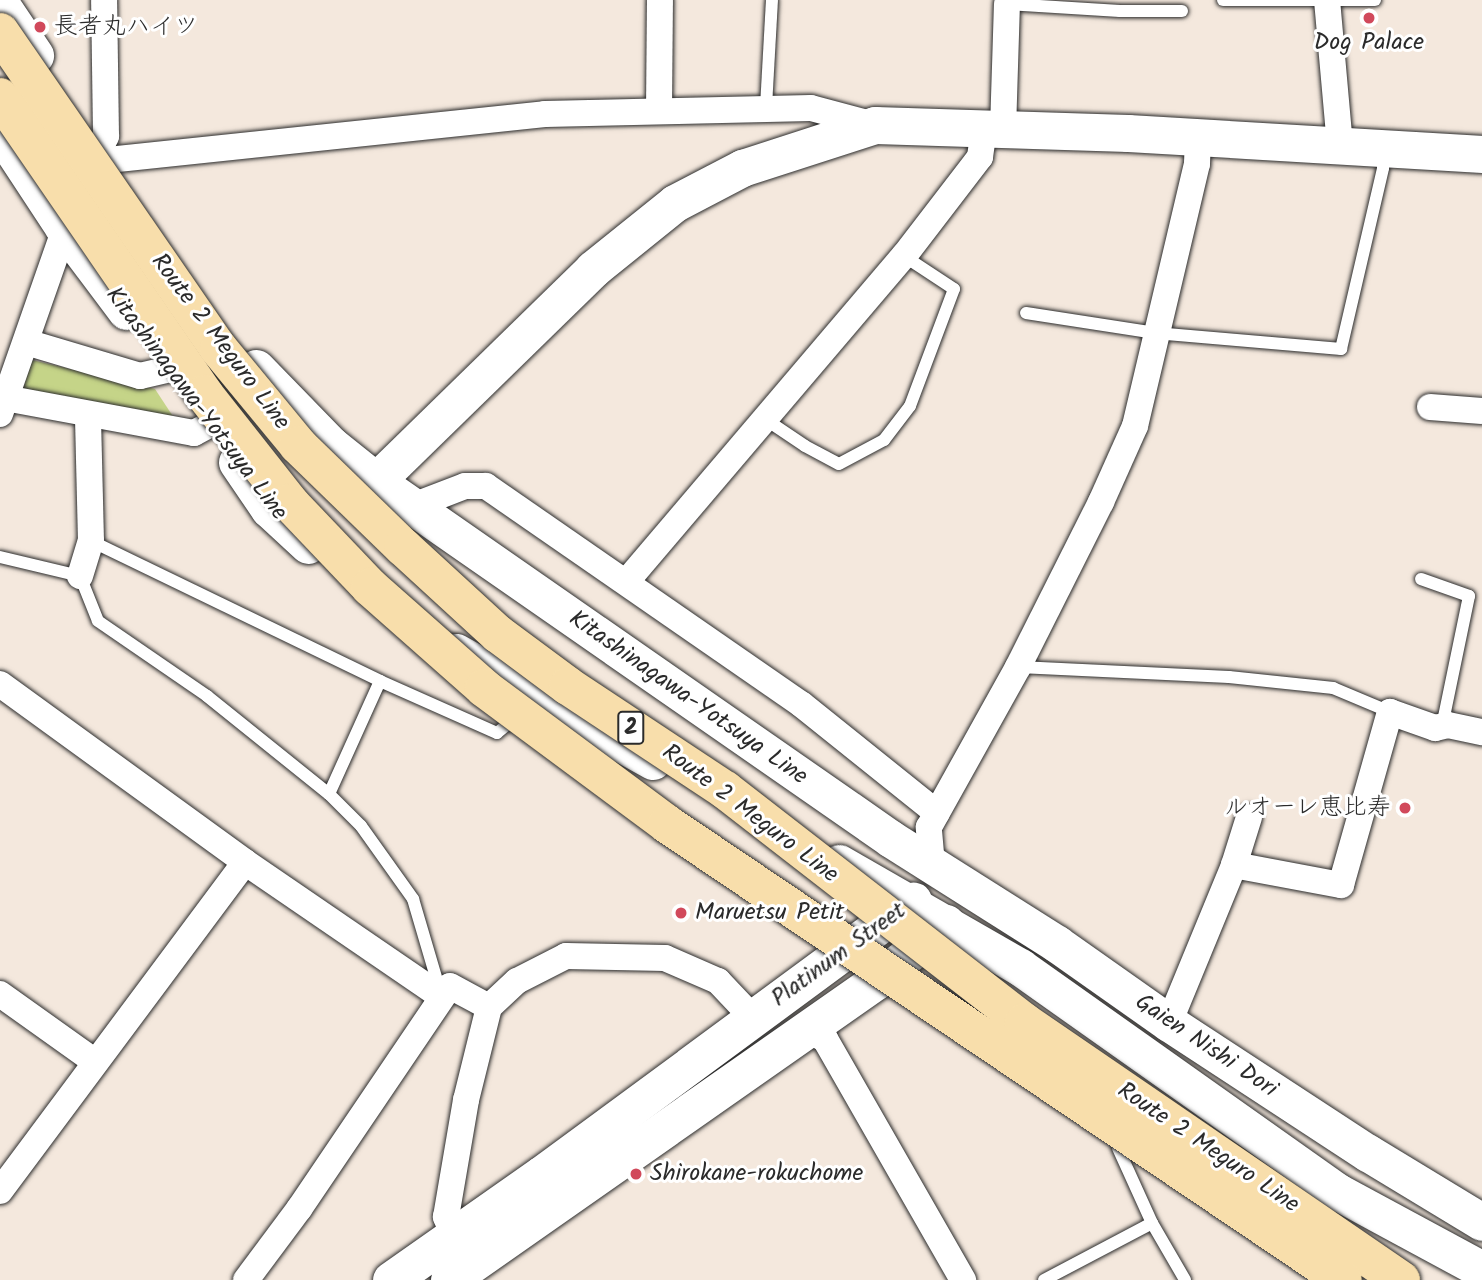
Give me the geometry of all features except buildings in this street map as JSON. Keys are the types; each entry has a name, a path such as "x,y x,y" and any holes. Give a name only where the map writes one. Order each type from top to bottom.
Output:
{"highway":[{"name":"Route 2 Meguro Line","path":"0,32 219,349 298,445 498,634 568,686 725,790 1024,1022 1401,1280"},
{"name":"Route 2 Meguro Line","path":"0,97 204,394 290,503 370,587 484,688 667,824 1342,1280"}],"main road":[{"name":"Kitashinagawa-Yotsuya Line","path":"0,3 104,154 164,249 225,334 331,445 376,481 933,865"},
{"path":"376,481 593,269 676,202 742,168 875,125 1198,136 1482,154"},
{"name":"Kitashinagawa-Yotsuya Line","path":"0,131 63,227 211,424 269,509 368,603 947,923"},
{"name":"Platinum Street","path":"391,1280 911,904 933,865"},
{"name":"Platinum Street","path":"449,1280 913,954 947,923 933,865"},
{"name":"Gaien Nishi Dori","path":"933,865 1057,944 1168,1023 1368,1153 1482,1222"},
{"name":"Gaien Nishi Dori","path":"947,923 1020,967 1338,1192 1482,1270"}],"street":[{"path":"104,0 104,154 63,227 1,409 88,415 194,433 211,424"},
{"path":"659,110 660,0"},
{"path":"1327,1 1340,145"},
{"path":"627,581 904,256 980,157 993,129 1007,2"},
{"path":"104,154 545,114 811,108 875,125"},
{"path":"933,865 929,827 1018,667 1101,502 1135,426 1197,164 1198,136"},
{"path":"26,342 141,376 170,369"},
{"path":"1430,407 1482,411"},
{"path":"80,576 91,541 88,415"},
{"path":"413,506 465,486 486,486 627,581 801,704 937,813"},
{"path":"0,684 244,862 441,996"},
{"path":"1234,865 1341,885 1390,712 1436,728 1442,726 1482,732"},
{"path":"1168,1023 1234,865 1250,817"},
{"path":"0,1191 244,862"},
{"path":"454,1236 446,1217 466,1100 489,1007 516,981 566,956 665,958 718,981 753,1018"},
{"path":"246,1280 299,1209 441,996 450,986 489,1007"},
{"path":"891,993 1312,1280"},
{"path":"0,994 94,1061"},
{"path":"802,1032 811,1032 825,1039 963,1280"}],"lane":[{"path":"766,107 772,0"},
{"path":"1223,0 1375,0"},
{"path":"1007,2 1120,11 1182,11"},
{"path":"1026,313 1155,333 1341,349 1383,168 1383,148"},
{"path":"765,419 805,446 839,464 884,440 910,406 954,289 904,256"},
{"path":"91,541 380,681 497,733 539,697"},
{"path":"0,557 80,576 98,621 207,696 329,794 361,826 413,899 441,996"},
{"path":"1421,579 1469,596 1442,726"},
{"path":"1018,667 1229,677 1334,688 1390,712"},
{"path":"329,794 380,681"},
{"path":"1118,1148 1152,1223 1185,1280"},
{"path":"1044,1280 1152,1223"}],"green space":[{"path":"32,360 155,389 176,421 22,393"}],"place":[{"name":"Dog Palace","path":"1369,18"},
{"name":"長者丸ハイツ","path":"40,27"},
{"name":"ルオーレ恵比寿","path":"1405,808"},
{"name":"Maruetsu Petit","path":"681,913"},
{"name":"Shirokane-rokuchome","path":"636,1174"}]}
